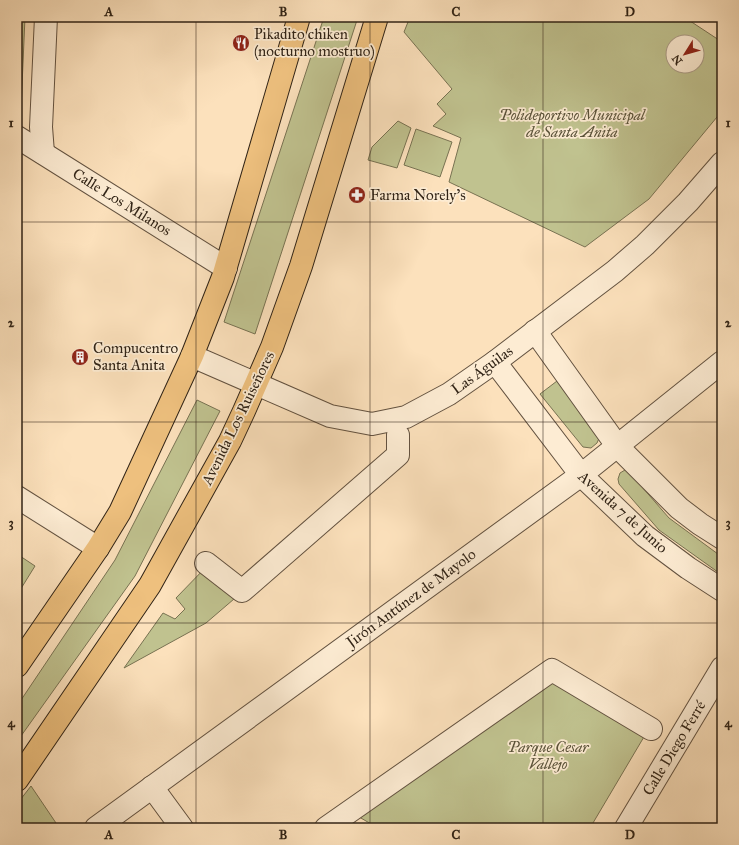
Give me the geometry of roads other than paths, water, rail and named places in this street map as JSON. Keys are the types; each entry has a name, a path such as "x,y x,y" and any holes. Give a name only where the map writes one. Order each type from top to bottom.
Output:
{"main road":[{"path":"17,666 98,548 120,512 192,356 226,268 299,17"},
{"name":"Avenida Los Ruiseñores","path":"17,780 150,585 230,441 257,384 301,266 377,17"}],"street":[{"path":"44,153 41,127 46,17"},
{"name":"Calle Los Milanos","path":"17,136 226,268"},
{"name":"Las Águilas","path":"192,356 330,416 372,424 406,417 449,394 507,378 535,331 615,271 645,245 688,202 722,163"},
{"path":"535,331 618,447 680,508 700,524 722,538"},
{"name":"Jirón Antúnez de Mayolo","path":"96,828 581,475 618,447 722,362"},
{"name":"Avenida 7 de Junio","path":"507,378 581,475 645,536 688,568 722,590"},
{"path":"206,563 242,591 398,455 398,435"},
{"path":"17,497 98,548"},
{"name":"Calle Diego Ferré","path":"626,828 722,668"},
{"path":"326,828 552,670 651,729"},
{"path":"152,787 182,828"}],"place":[{"name":"Pikadito chiken (nocturno mostruo)","path":"241,43"},
{"name":"Farma Norely's","path":"357,195"},
{"name":"Compucentro Santa Anita","path":"80,357"}],"park label":[{"name":"Polideportivo Municipal de Santa Anita","path":"572,124"},
{"name":"Parque Cesar Vallejo","path":"548,756"}]}
